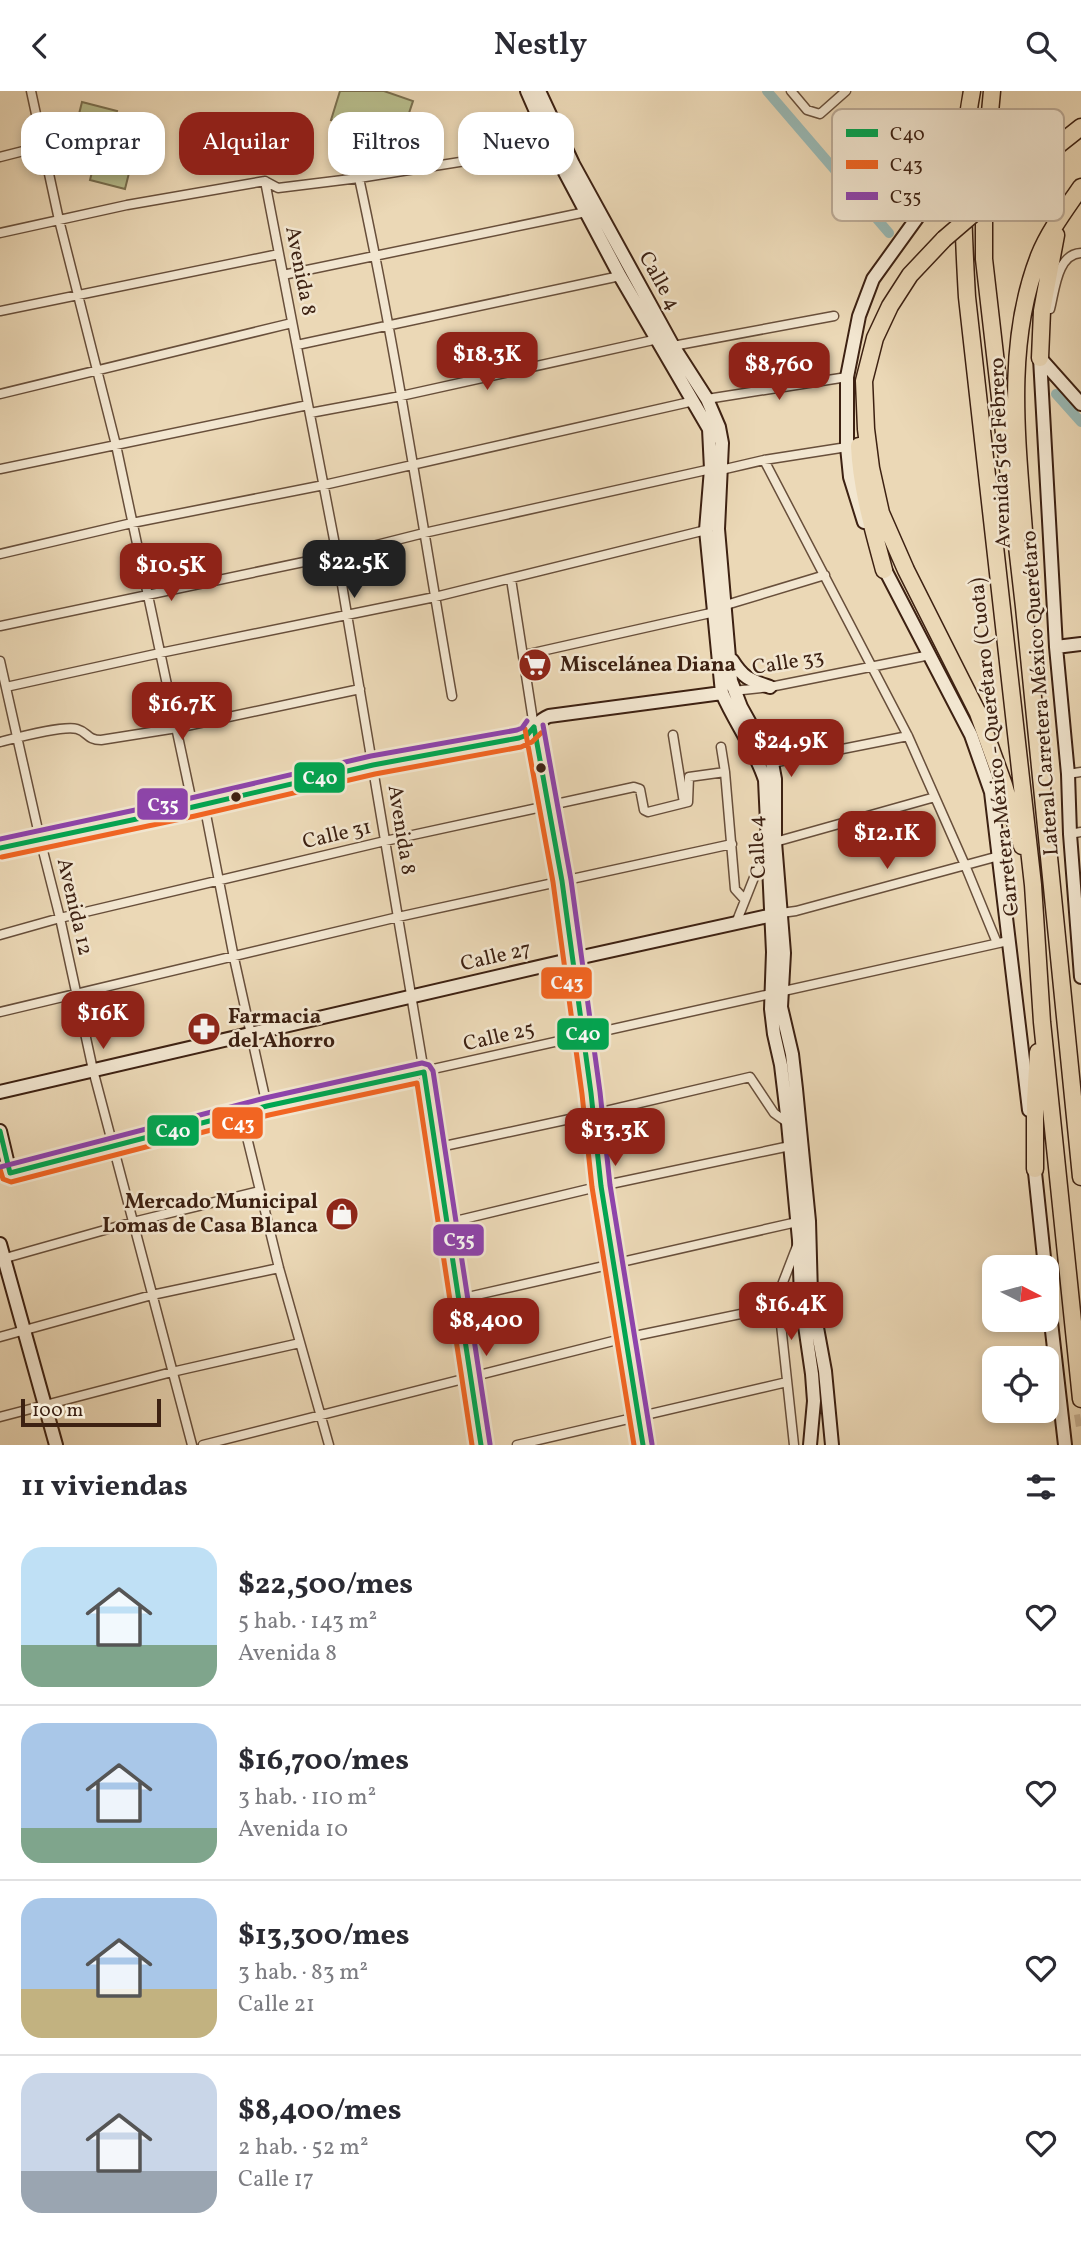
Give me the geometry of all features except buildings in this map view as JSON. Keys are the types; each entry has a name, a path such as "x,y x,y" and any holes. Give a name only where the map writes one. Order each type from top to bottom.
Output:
{"highway":[{"name":"Carretera México - Querétaro (Cuota)","path":"969,109 972,91"},
{"name":"Carretera México - Querétaro (Cuota)","path":"990,109 992,91"},
{"path":"1064,140 1081,127"},
{"name":"Avenida 5 de Febrero","path":"1064,211 1081,187"},
{"name":"Carretera México - Querétaro (Cuota)","path":"963,221 967,297 1033,885 1042,1022 1081,1399"},
{"path":"884,570 860,474 858,433 864,381 875,338 890,306 910,275 965,221"},
{"name":"Carretera México - Querétaro (Cuota)","path":"984,221 984,259 1024,607 1081,1177"},
{"name":"Avenida 5 de Febrero","path":"1024,607 1026,551 1018,454 1017,361 1025,302 1040,255 1057,221"},
{"path":"1040,358 1042,311 1058,221"},
{"path":"864,381 866,429 881,513 906,570 978,713 1004,785 1033,885"},
{"path":"1064,1018 1081,1091"},
{"path":"1035,1168 1036,1072 1042,1022"}],"main road":[{"name":"Calle 4","path":"527,91 538,112"},
{"name":"Calle 4","path":"539,91 546,112"},
{"name":"Calle 4","path":"570,175 620,276 658,339 700,400"},
{"name":"Calle 4","path":"574,175 673,346 700,400 712,442 716,470 720,608 729,709 761,766 765,780 776,914 784,953 774,1034 788,1123 799,1240 801,1298 813,1388 810,1445"},
{"path":"915,221 873,279 859,316 847,377 850,477 866,527 884,570 971,735 991,792 999,856 1003,942 1024,1056 1044,1255"},
{"path":"1040,358 1081,404"},
{"name":"Lateral Carretera México Querétaro","path":"1040,358 1056,647 1075,773 1081,977"},
{"name":"Calle 4","path":"716,470 706,530 730,657 728,692 772,763 775,779 776,914"},
{"path":"1056,647 1081,644"},
{"path":"730,657 747,679 770,688"},
{"name":"Calle 33","path":"0,848 373,765 519,738 527,735 540,719 549,716 728,692"},
{"name":"Calle 27","path":"0,1092 573,958 776,914"},
{"name":"Calle 4","path":"777,993 792,1054 812,1258 811,1295 825,1371 832,1445"},
{"path":"0,1131 5,1174"},
{"path":"0,1244 56,1445"},
{"path":"1055,1332 1069,1422 1065,1445"}],"street":[{"path":"31,91 36,112"},
{"path":"791,91 807,110 820,114 846,91"},
{"path":"0,157 21,152"},
{"path":"0,233 127,205 265,181 278,188 458,162"},
{"path":"49,175 116,445 177,729 219,881 267,1107"},
{"path":"359,178 376,254 452,696"},
{"name":"Avenida 8","path":"265,181 348,616 424,1072 481,1445"},
{"path":"283,275 586,212"},
{"name":"Lateral Carretera México Querétaro","path":"1040,358 1063,262 1070,255 1081,253"},
{"path":"0,311 279,254"},
{"path":"297,345 620,276"},
{"path":"673,346 834,316"},
{"path":"0,394 292,323"},
{"path":"0,470 309,409 401,396 658,339"},
{"path":"0,554 132,523 324,485 700,400 847,377"},
{"path":"0,626 337,555 424,533 716,470 847,447"},
{"path":"764,460 908,736 965,865 1003,942"},
{"path":"6,687 435,597 706,530"},
{"path":"524,655 720,608 825,575"},
{"path":"510,579 562,881 584,1036 601,1186 643,1445"},
{"name":"Calle 33","path":"728,692 770,688 930,655"},
{"name":"Avenida 12","path":"0,665 93,1070 192,1445"},
{"path":"0,741 69,728 80,730 94,740 177,729 360,689"},
{"path":"673,735 684,803 689,800 689,778 725,772"},
{"path":"772,763 908,736"},
{"path":"721,747 735,889 745,900"},
{"name":"Calle 31","path":"0,935 60,918 385,841 636,787 640,789 646,812 684,803"},
{"path":"775,842 935,797"},
{"path":"0,1012 398,917 732,844"},
{"name":"Calle 27","path":"776,914 796,911 999,856"},
{"path":"736,923 761,860"},
{"name":"Calle 25","path":"5,1174 241,1113 1003,942"},
{"path":"435,1148 750,1077 774,1113 788,1123"},
{"path":"241,1113 279,1268 328,1445"},
{"path":"447,1223 601,1186 790,1146"},
{"path":"2,1259 133,1222 260,1191"},
{"path":"459,1299 797,1222"},
{"path":"794,1445 779,1306 780,1290 799,1240"},
{"path":"0,1337 152,1295 279,1268"},
{"path":"203,1445 625,1338 779,1306"},
{"path":"0,1417 172,1371 300,1343"},
{"path":"517,1445 787,1382"}],"green space":[{"path":"340,91 384,91 413,101 409,112 333,112"},
{"path":"82,102 117,111 117,112 80,112"},
{"path":"91,175 128,175 125,189 90,180"}],"waterway":[{"path":"767,91 832,167"},
{"path":"879,221 889,233"},
{"path":"1056,394 1081,422"}],"tunnel":[{"path":"1075,1421 1081,1420"}],"transit line":[{"name":"C35","path":"0,839 371,756 517,730 527,721"},
{"name":"C35","path":"543,725 571,880 610,1185 652,1444"},
{"name":"C40","path":"534,727 562,881 601,1186 643,1445"},
{"name":"C40","path":"0,848 373,765 519,738 527,735 534,727"},
{"name":"C43","path":"525,729 553,882 592,1187 634,1445"},
{"name":"C43","path":"2,857 375,774 521,747 532,742 541,733"},
{"name":"C35","path":"0,1167 265,1098 422,1063 429,1065 433,1071 490,1444"},
{"name":"C40","path":"0,1131 10,1173 267,1106 424,1072 481,1445"},
{"name":"C43","path":"0,1169 3,1179 11,1182 269,1115 417,1083 472,1445"}],"place":[{"name":"Miscelánea Diana","path":"535,665"},
{"name":"Farmacia del Ahorro","path":"204,1029"},
{"name":"Mercado Municipal Lomas de Casa Blanca","path":"342,1214"}]}
